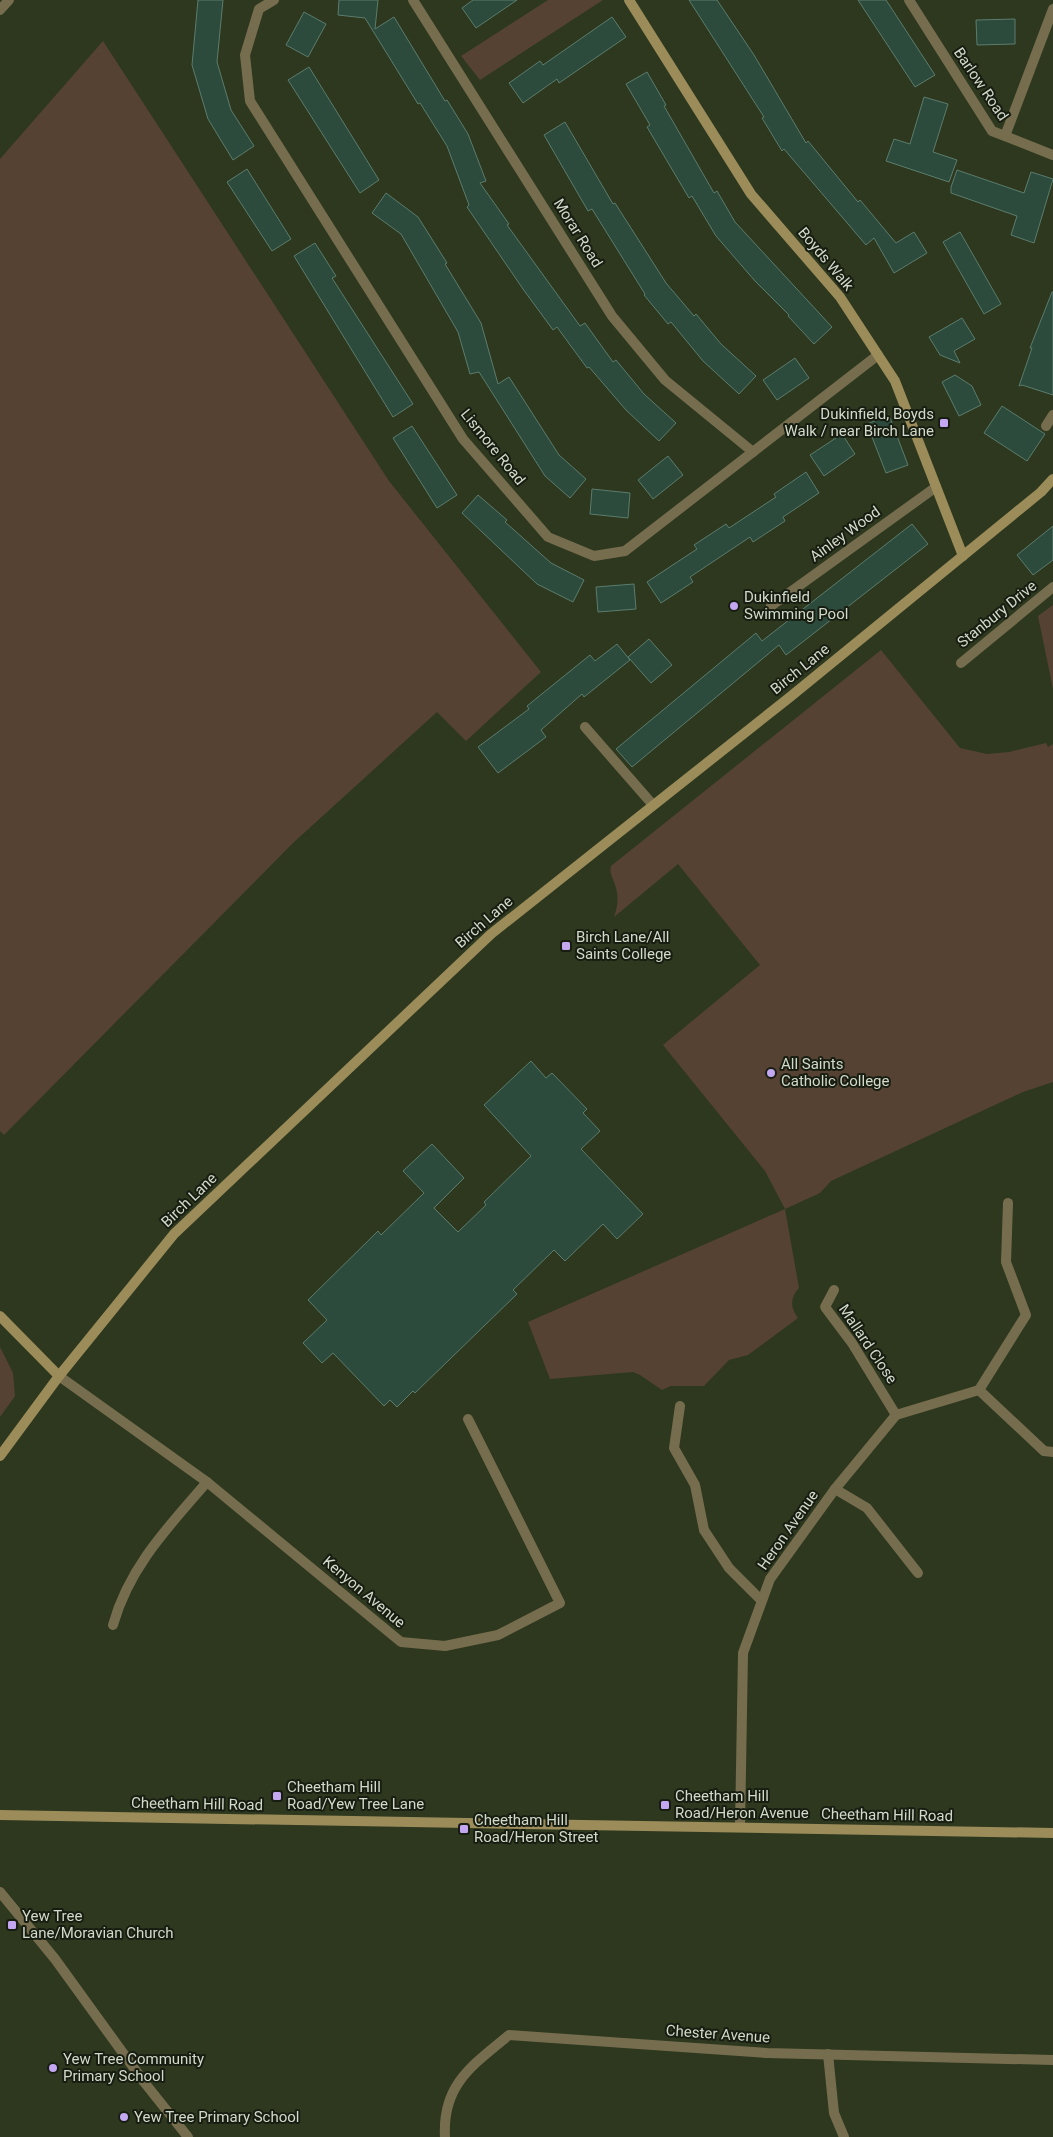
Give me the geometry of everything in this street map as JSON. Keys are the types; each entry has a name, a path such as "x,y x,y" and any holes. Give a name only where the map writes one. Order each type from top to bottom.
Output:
{"main road":[{"name":"Boyds Walk","path":"629,0 751,194 840,297 895,381 963,556"},
{"name":"Birch Lane","path":"0,1456 59,1376 174,1234 491,934 963,556 1041,492 1053,479"},
{"path":"0,1316 59,1376"},
{"name":"Cheetham Hill Road","path":"0,1815 1053,1833"}],"street":[{"path":"0,10 9,0"},
{"name":"Lismore Road","path":"274,0 260,9 245,55 250,102 463,439 548,536 594,556 625,551 878,355"},
{"name":"Morar Road","path":"413,0 612,316 665,380 753,452"},
{"name":"Barlow Road","path":"909,0 992,131 1053,155"},
{"path":"1005,136 1053,9"},
{"path":"1046,426 1053,415"},
{"name":"Ainley Wood","path":"771,606 936,487"},
{"name":"Stanbury Drive","path":"961,663 1053,587"},
{"path":"586,727 653,805"},
{"path":"896,1415 979,1390 1026,1315 1006,1262 1008,1203"},
{"name":"Mallard Close","path":"834,1290 825,1308 852,1343 896,1415"},
{"name":"Kenyon Avenue","path":"59,1376 207,1482 401,1642 445,1646 498,1635 560,1603 468,1419"},
{"path":"979,1390 1044,1451 1053,1452"},
{"path":"680,1406 674,1448 695,1485 704,1530 729,1568 761,1600"},
{"name":"Heron Avenue","path":"740,1828 743,1653 761,1600 770,1579 836,1489 896,1415"},
{"path":"113,1625 120,1602 140,1564 207,1482"},
{"path":"836,1489 867,1508 918,1573"},
{"path":"0,1892 55,1959 144,2082 188,2137"},
{"name":"Chester Avenue","path":"445,2137 444,2124 450,2100 457,2083 471,2067 509,2035 767,2052 1053,2060"},
{"path":"828,2054 834,2113 844,2137"}],"shaded area":[{"path":"548,0 603,0 480,80 461,56"},
{"path":"103,41 389,481 541,672 466,741 437,712 293,843 4,1135 0,1131 0,159"},
{"path":"1053,605 1053,689 1038,616"},
{"path":"881,650 960,748 987,754 1009,752 1046,743 1048,747 1053,744 1053,1082 1023,1092 831,1181 820,1193 785,1209 765,1171 663,1045 760,965 678,864 614,917 617,897 611,866"},
{"path":"785,1209 799,1288 794,1295 792,1303 798,1318 748,1355 729,1360 704,1386 671,1386 662,1390 633,1372 550,1379 528,1322"},
{"path":"0,1347 13,1373 15,1396 0,1417"}],"building":[{"path":"198,0 223,0 217,62 231,110 254,146 233,160 208,119 192,65"},
{"path":"339,0 378,0 375,29 394,17 445,101 447,100 468,134 486,181 480,183 509,224 507,225 580,326 585,323 613,362 616,360 644,394 676,423 659,441 626,410 589,367 587,368 557,327 553,330 523,289 467,207 469,205 447,146 420,103 418,104 365,18 338,15"},
{"path":"473,0 517,0 476,28 462,8"},
{"path":"689,0 717,0 754,55 806,143 808,141 858,202 860,200 896,243 914,232 927,253 894,273 874,238 866,245 784,149 782,151 762,118 764,117"},
{"path":"858,0 886,0 935,75 915,87"},
{"path":"304,12 326,24 308,57 286,45"},
{"path":"612,17 626,37 559,83 557,79 523,103 509,83 540,61 543,65"},
{"path":"1015,19 1015,44 977,45 976,20"},
{"path":"309,67 379,180 360,193 288,80"},
{"path":"647,72 666,105 664,106 714,193 717,191 735,222 832,327 814,344 716,236 692,196 689,198 647,127 650,125 626,84"},
{"path":"924,97 948,104 933,152 957,160 949,182 886,161 894,139 910,144"},
{"path":"565,122 613,204 615,203 666,283 694,316 696,314 721,344 756,376 739,394 703,361 671,322 668,324 644,295 592,209 588,211 544,135"},
{"path":"247,169 291,239 272,251 227,182"},
{"path":"957,170 1024,193 1031,172 1053,179 1034,243 1011,235 1017,216 951,193 951,187"},
{"path":"386,193 418,217 447,263 445,264 481,323 498,384 509,377 559,455 586,479 570,498 545,476 479,372 470,374 458,332 401,234 372,213"},
{"path":"960,232 1001,304 984,314 943,242"},
{"path":"315,243 336,276 332,278 413,404 393,417 294,256"},
{"path":"1052,292 1053,395 1022,385 1019,386 1032,348 1030,348"},
{"path":"962,318 975,339 954,351 960,363 940,355 929,337"},
{"path":"795,358 809,378 777,400 763,380"},
{"path":"955,375 972,386 981,405 959,416 942,382"},
{"path":"1002,406 1045,434 1027,461 984,433"},
{"path":"889,415 908,465 886,473 867,424"},
{"path":"412,426 457,495 437,508 393,438"},
{"path":"842,434 855,454 824,476 810,455"},
{"path":"668,456 683,475 653,499 638,480"},
{"path":"806,472 819,493 783,517 785,521 753,542 750,537 690,577 693,582 661,603 647,582 697,549 694,545 726,524 729,528 776,497 774,494"},
{"path":"592,489 630,493 628,518 590,514"},
{"path":"478,495 551,563 584,580 573,602 537,584 462,513"},
{"path":"912,524 928,544 786,655 779,645 632,767 616,749 756,633 762,641"},
{"path":"1053,526 1053,560 1033,575 1017,555"},
{"path":"634,584 636,609 598,612 596,587"},
{"path":"649,639 672,665 651,683 628,657"},
{"path":"617,644 630,660 584,697 582,694 541,730 546,737 498,773 478,747 529,709 527,706 590,655 595,661"},
{"path":"531,1061 546,1078 552,1073 587,1109 583,1113 600,1131 581,1149 643,1214 617,1239 603,1224 565,1261 554,1250 513,1290 517,1294 415,1393 413,1391 397,1407 390,1400 384,1406 333,1353 322,1363 303,1343 327,1320 308,1300 378,1231 381,1235 424,1193 403,1171 432,1144 464,1178 434,1208 458,1232 486,1205 484,1202 531,1156 484,1105"}],"place":[{"name":"Dukinfield, Boyds Walk / near Birch Lane","path":"944,423"},
{"name":"Dukinfield Swimming Pool","path":"734,606"},
{"name":"Birch Lane/All Saints College","path":"566,946"},
{"name":"All Saints Catholic College","path":"771,1073"},
{"name":"Cheetham Hill Road/Yew Tree Lane","path":"277,1796"},
{"name":"Cheetham Hill Road/Heron Avenue","path":"665,1805"},
{"name":"Cheetham Hill Road/Heron Street","path":"464,1829"},
{"name":"Yew Tree Lane/Moravian Church","path":"12,1925"},
{"name":"Yew Tree Community Primary School","path":"53,2068"},
{"name":"Yew Tree Primary School","path":"124,2117"}]}
